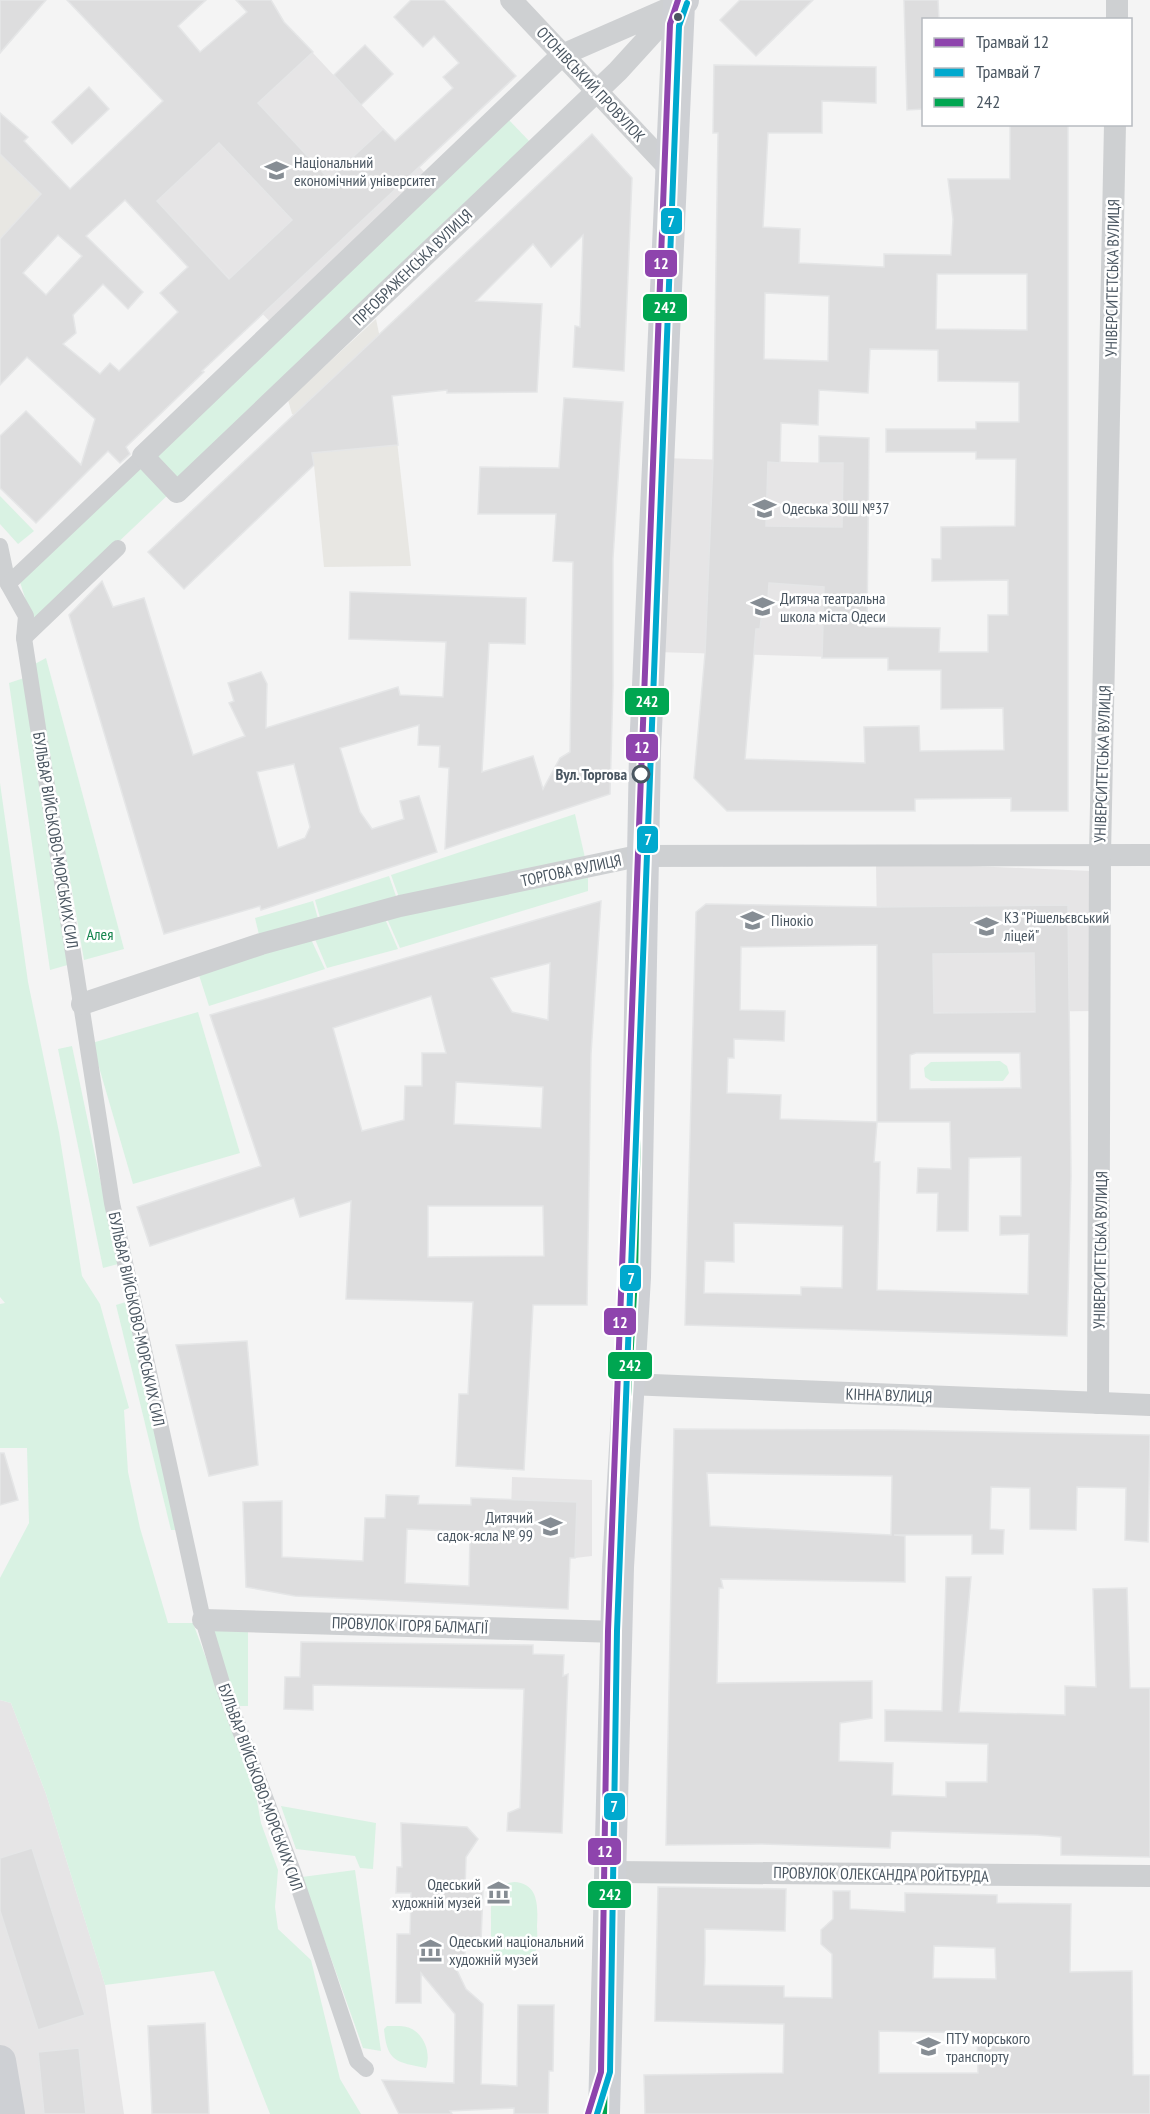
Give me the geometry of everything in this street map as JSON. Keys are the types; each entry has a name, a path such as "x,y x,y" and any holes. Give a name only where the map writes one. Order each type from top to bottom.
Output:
{"main road":[{"path":"604,2114 618,1632 628,1384 635,1277 641,856 670,169 681,2"},
{"path":"0,2061 9,2114"}],"street":[{"name":"ОТОНІВСЬКИЙ ПРОВУЛОК","path":"512,0 670,169"},
{"path":"1117,18 1118,0"},
{"path":"8,584 562,55 681,2"},
{"name":"ПРЕОБРАЖЕНСЬКА ВУЛИЦЯ","path":"142,456 177,492 596,91 681,2"},
{"name":"УНІВЕРСИТЕТСЬКА ВУЛИЦЯ","path":"1098,1403 1100,855 1115,126"},
{"name":"БУЛЬВАР ВІЙСЬКОВО-МОРСЬКИХ СИЛ","path":"0,546 8,584 26,616 24,638 82,1004 91,1081 112,1203 203,1620 222,1683 294,1874 357,2061 366,2069"},
{"path":"24,638 118,548"},
{"name":"ТОРГОВА ВУЛИЦЯ","path":"82,1004 261,944 400,906 641,856 1150,855"},
{"name":"КІННА ВУЛИЦЯ","path":"628,1384 1150,1405"},
{"name":"ПРОВУЛОК ІГОРЯ БАЛМАГІЇ","path":"203,1620 618,1632"},
{"name":"ПРОВУЛОК ОЛЕКСАНДРА РОЙТБУРДА","path":"612,1872 1150,1876"}],"shaded area":[{"name":"Національний економічний університет","path":"284,22 426,174 273,325 126,168"},
{"path":"0,154 70,222 0,297"},
{"path":"376,319 392,396 411,566 324,567 314,465 306,420 292,414 288,400"},
{"path":"661,458 869,464 867,658 655,652"},
{"name":"КЗ \"Рішельєвський ліцей\"","path":"876,862 1091,871 1099,1011 878,1013"},
{"name":"Дитячий садок-ясла № 99","path":"512,1477 592,1480 592,1556 575,1558 510,1552"},
{"path":"0,1700 11,1703 46,1794 105,1985 124,2114 13,2114 0,2054"}],"green space":[{"path":"506,117 533,145 177,485 151,457"},
{"path":"144,464 171,492 33,623 19,579"},
{"path":"0,496 34,531 18,544 0,524"},
{"name":"Алея","path":"46,658 124,949 84,960 33,665"},
{"name":"Алея","path":"24,678 71,964 50,970 9,683"},
{"path":"0,783 28,982 59,1132 82,1276 100,1304 129,1408 124,1410 128,1472 140,1528 168,1623 193,1623 255,1790 261,1823 278,1870 275,1907 278,1929 311,1960 340,2079 361,2114 270,2114 214,1971 105,1985 46,1794 11,1703 0,1700 0,1578 29,1523 27,1448 0,1448 0,1304 5,1303 0,1297"},
{"path":"575,814 586,862 400,900 391,875"},
{"path":"588,869 588,891 400,948 384,912"},
{"path":"389,876 397,899 321,921 315,900"},
{"path":"313,901 319,922 260,939 255,918"},
{"path":"382,912 398,949 327,968 312,932"},
{"path":"308,933 325,969 209,1006 197,969"},
{"path":"198,1012 240,1153 133,1184 92,1043"},
{"path":"72,1046 118,1264 103,1268 58,1049"},
{"path":"1000,1061 1007,1066 1009,1073 1003,1081 931,1081 925,1077 924,1068 931,1062"},
{"path":"129,1301 181,1530 171,1530 116,1305"},
{"path":"212,1629 248,1631 248,1706 236,1706"},
{"path":"281,1806 376,1823 373,1869 360,1868 355,1856 296,1849"},
{"path":"355,1870 381,2051 363,2048 302,1877"},
{"path":"522,1883 533,1891 537,1904 536,1952 528,1962 515,1967 500,1962 496,1957 493,1951 491,1931 491,1904 494,1894 502,1885"},
{"path":"387,2026 400,2026 417,2032 426,2046 428,2057 426,2068 395,2059 385,2040 384,2029"}],"building":[{"path":"0,0 46,0 0,53"},
{"path":"67,0 206,0 178,26 200,52 247,12 236,0 271,0 284,22 313,52 258,103 329,179 383,129 395,141 453,88 443,77 459,63 434,36 423,47 394,17 411,0 444,0 516,76 202,371 204,372 126,447 130,454 120,463 108,451 36,523 0,488 0,436 26,411 81,465 95,419 27,357 0,385 0,239 41,194 0,154 0,113 28,137 24,141 70,189 163,101","holes":["219,143 292,220 229,279 157,201","125,200 188,267 160,293 178,312 119,371 110,363 100,374 63,344 76,333 73,315 103,284 128,309 143,292 86,236","58,235 82,256 46,295 23,273"]},
{"path":"740,0 813,0 756,56 720,20"},
{"path":"904,0 938,0 939,18 922,18 922,109 907,110"},
{"path":"365,45 393,74 361,105 334,75"},
{"path":"714,65 876,67 876,103 822,101 822,133 768,133 763,227 800,229 799,263 884,267 884,254 951,255 953,219 948,179 1010,179 1010,126 1068,126 1068,811 1011,811 1011,798 915,799 915,811 727,811 694,778 705,654 713,460 718,133 713,133","holes":["937,274 1027,274 1027,330 936,329","765,293 829,296 828,361 764,359","870,349 938,350 938,381 1019,382 1019,422 976,422 976,429 886,429 886,452 976,452 976,459 1016,459 1015,526 941,527 941,559 932,559 932,581 1008,580 1008,615 988,615 988,652 939,652 940,628 867,627 869,438 819,436 819,463 843,463 842,527 766,526 768,462 780,463 781,423 818,425 819,390 868,393","769,583 824,587 822,658 888,658 888,670 941,670 941,709 1003,708 1004,750 920,751 919,726 864,727 865,763 745,759 756,629 760,629 762,612 767,613"]},
{"path":"89,87 109,109 72,144 52,122"},
{"path":"592,134 632,178 624,371 573,367 575,326 580,327 583,235 551,267 533,244 476,301 542,304 537,392 447,393 447,390 392,396 398,445 312,453 314,465 184,589 148,552"},
{"path":"564,398 623,402 613,558 610,794 445,849 449,768 439,767 440,746 418,745 419,725 340,748 360,812 372,829 404,819 400,801 419,796 437,852 261,910 260,906 164,934 69,615 102,581 113,607 144,598 193,755 245,736 229,703 234,701 228,683 261,672 267,684 266,728 398,687 400,695 443,697 446,642 349,639 350,592 526,598 525,644 489,643 482,772 533,756 543,789 560,758 570,752 573,562 553,561 556,514 478,514 480,467 559,468","holes":["294,764 310,827 305,838 278,848 257,772"]},
{"path":"601,901 591,1054 587,1305 533,1305 524,1470 456,1466 459,1394 468,1394 473,1302 346,1299 351,1201 300,1217 294,1198 150,1246 137,1207 261,1166 210,1015","holes":["550,963 548,1020 512,1012 491,978","431,996 446,1053 422,1053 422,1086 405,1086 404,1120 362,1131 333,1028","456,1082 543,1087 541,1128 454,1124","428,1206 543,1206 544,1256 428,1257"]},
{"path":"706,904 877,907 1068,905 1071,1176 1067,1336 685,1325 696,912","holes":["877,945 877,1122 780,1119 781,1095 727,1093 728,1058 734,1058 734,1039 784,1041 785,1011 740,1010 741,947","1034,953 1035,1012 934,1013 933,954","916,1053 1020,1053 1021,1088 910,1089 910,1055","877,1122 950,1122 951,1169 918,1168 917,1193 938,1193 937,1231 968,1231 969,1158 1021,1157 1021,1216 1000,1216 1000,1235 1029,1234 1028,1294 877,1290 880,1162 874,1162","734,1223 843,1226 842,1288 801,1287 801,1295 704,1293 705,1261 734,1262"]},
{"path":"247,1341 258,1465 209,1476 176,1345"},
{"path":"674,1429 1150,1435 1148,1542 1125,1540 1126,1488 1077,1487 1076,1530 1030,1529 1030,1488 991,1487 990,1529 1004,1530 1003,1554 972,1554 972,1535 894,1535 905,1536 905,1582 721,1579 723,1588 719,1588 717,1683 872,1681 872,1718 840,1723 839,1761 893,1763 892,1795 946,1797 946,1782 987,1782 988,1744 885,1741 885,1710 942,1711 946,1577 971,1577 959,1712 1065,1715 1065,1686 1096,1687 1093,1589 1127,1588 1130,1688 1150,1688 1150,1857 1061,1855 1061,1837 891,1831 890,1848 760,1844 666,1845","holes":["707,1473 892,1476 891,1535 710,1526"]},
{"path":"0,1453 4,1453 18,1500 0,1505"},
{"path":"386,1495 419,1496 418,1504 471,1505 471,1498 577,1502 575,1558 570,1558 568,1609 295,1596 246,1587 243,1502 282,1501 282,1557 363,1561 365,1518 385,1518","holes":["407,1529 470,1532 469,1586 405,1583"]},
{"path":"301,1642 533,1645 533,1654 564,1655 563,1676 568,1674 562,1833 507,1831 508,1813 520,1808 524,1689 313,1685 313,1710 284,1709 285,1677 300,1677"},
{"name":"Одеський національний художній музей","path":"401,1823 467,1827 478,1839 466,1857 465,1890 483,1891 481,1941 465,1940 465,1962 453,1962 466,1989 483,2004 481,2084 517,2086 518,2005 554,2005 553,2071 549,2071 548,2114 514,2114 514,2108 450,2111 452,2114 399,2114 382,2080 454,2083 455,2014 421,1973 421,2003 396,2003 397,1934 410,1934 411,1893 396,1893 397,1867 402,1867"},
{"path":"32,1848 85,2015 38,2030 0,1911 0,1858"},
{"path":"658,1887 786,1889 785,1931 705,1929 704,1985 784,1986 784,1997 832,1998 832,1954 821,1944 821,1930 833,1919 833,1891 850,1891 850,1909 905,1912 905,1893 997,1895 997,1903 1071,1904 1070,1972 1132,1971 1133,2075 1150,2075 1150,2114 645,2114 644,2075 783,2073 784,2024 655,2021","holes":["934,1946 995,1948 996,1979 933,1978","879,2031 977,2033 978,2073 879,2073"]},
{"path":"205,2023 209,2114 152,2114 148,2026"},
{"path":"79,2048 86,2114 44,2114 38,2052"}],"tram line":[{"name":"12","path":"588,2114 601,2072 608,1631 670,24 678,0"},
{"name":"7","path":"597,2114 610,2072 617,1631 679,26 687,3"}],"transit line":[{"name":"242","path":"604,2114 618,1567 635,1277 645,751 679,4 683,0"}],"place":[{"name":"Національний економічний університет","path":"276,171"},
{"name":"Одеська ЗОШ №37","path":"764,508"},
{"name":"Дитяча театральна школа міста Одеси","path":"762,607"},
{"name":"Вул. Торгова","path":"641,774"},
{"name":"Пінокіо","path":"753,920"},
{"name":"КЗ \"Рішельєвський ліцей\"","path":"986,926"},
{"name":"Дитячий садок-ясла № 99","path":"551,1526"},
{"name":"Одеський художній музей","path":"499,1893"},
{"name":"Одеський національний художній музей","path":"431,1950"},
{"name":"ПТУ морського транспорту","path":"928,2047"}]}
